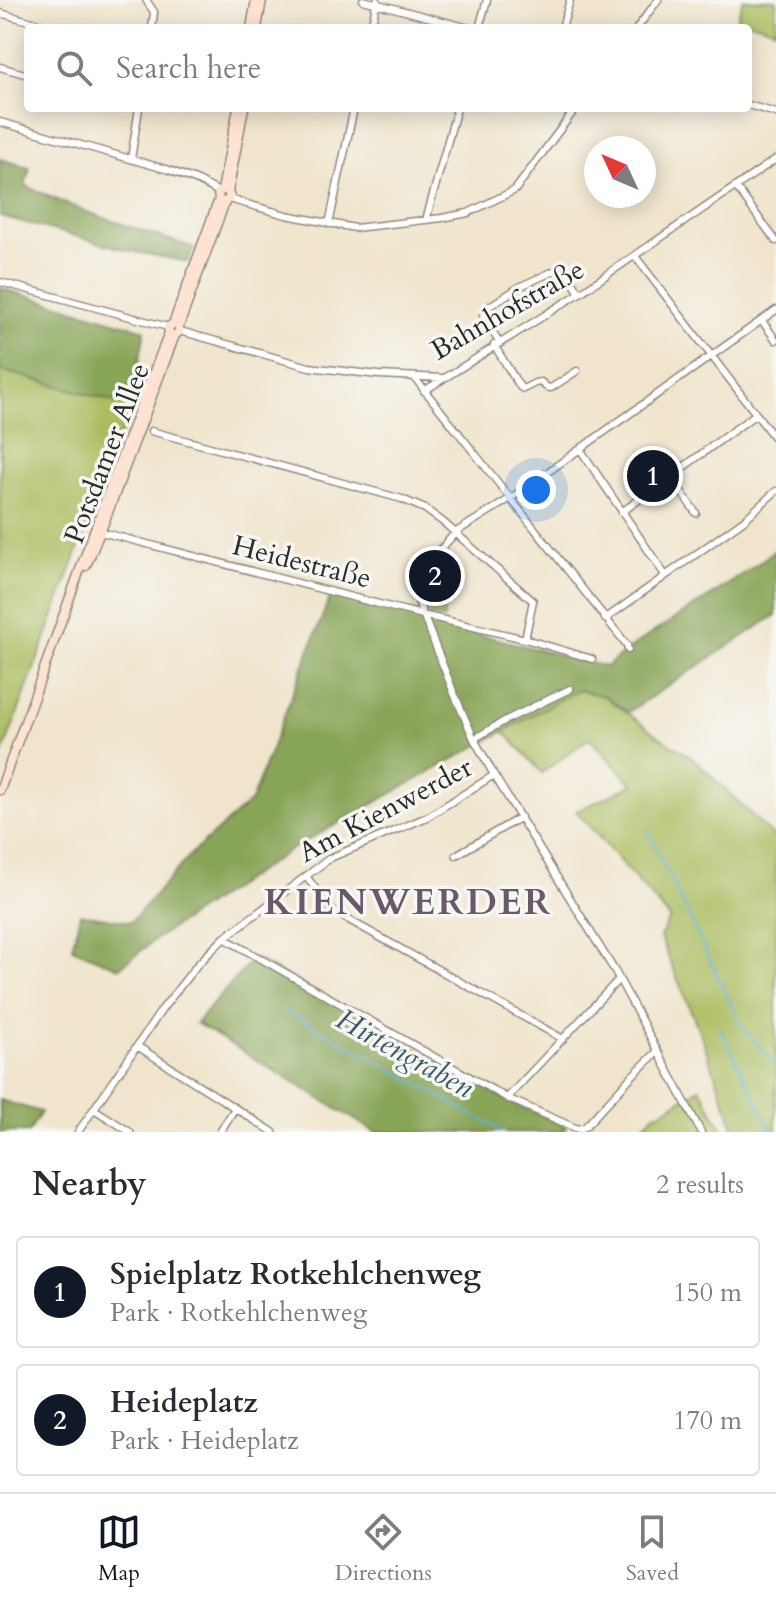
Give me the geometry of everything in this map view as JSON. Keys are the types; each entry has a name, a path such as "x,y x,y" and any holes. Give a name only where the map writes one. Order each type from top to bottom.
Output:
{"street":[{"path":"146,0 154,12 152,24"},
{"path":"252,24 256,0"},
{"path":"258,24 262,0"},
{"path":"363,0 455,24"},
{"path":"480,24 487,0"},
{"path":"563,24 570,0"},
{"path":"640,24 658,0"},
{"path":"372,24 376,2"},
{"path":"0,13 40,24"},
{"path":"0,67 24,74"},
{"path":"752,106 776,113"},
{"path":"131,159 138,112"},
{"name":"Potsdamer Allee","path":"224,196 237,112"},
{"name":"Potsdamer Allee","path":"0,790 76,585 90,559 97,531 224,196 243,112"},
{"path":"329,224 353,112"},
{"path":"426,220 456,112"},
{"path":"0,122 131,159 198,181 224,196 286,215 355,228 468,213 511,194 573,112"},
{"name":"Bahnhofstraße","path":"0,282 309,367 443,378 580,293 776,159"},
{"path":"736,187 776,241"},
{"path":"635,256 776,440"},
{"path":"577,371 551,388 541,382 523,389 483,316 485,309 521,286 563,267 580,293"},
{"path":"701,1132 619,979 474,739 419,604 433,558 456,532 511,498 776,310"},
{"path":"762,321 776,340"},
{"path":"414,377 628,650"},
{"path":"424,391 443,378"},
{"path":"622,512 756,414"},
{"path":"151,431 402,499 425,509 456,532 533,601 525,639"},
{"path":"580,449 665,575"},
{"path":"670,476 696,513"},
{"path":"605,619 744,520 776,491"},
{"name":"Heidestraße","path":"97,531 525,639 592,659"},
{"path":"474,739 570,689"},
{"name":"Am Kienwerder","path":"78,1132 184,982 224,938 330,858 427,817 494,775"},
{"path":"456,855 521,817"},
{"path":"306,876 331,910 563,1039"},
{"path":"224,938 507,1098 573,1128 581,1129 657,1052"},
{"path":"507,1098 619,979"},
{"path":"137,1046 273,1132"},
{"path":"94,1109 130,1132"},
{"path":"220,1132 234,1110"}],"green space":[{"path":"743,0 776,0 776,30 737,18"},
{"path":"0,159 30,168 25,185 45,195 194,248 188,262 131,251 0,216"},
{"path":"0,288 145,330 131,406 0,370"},
{"path":"0,370 131,406 0,761"},
{"path":"656,455 668,472 647,489 641,481 648,461"},
{"path":"442,549 444,619 430,615 422,600 430,566"},
{"path":"776,549 776,615 628,712 605,696 578,690 292,849 157,938 119,968 72,948 80,914 131,922 193,852 251,801 332,592 423,615 443,625 606,667"},
{"path":"578,690 604,696 694,759 776,839 776,1132 735,1130 701,1035 660,937 670,918 576,811 633,785 589,738 542,773 499,726"},
{"path":"254,958 507,1100 567,1127 562,1132 375,1132 196,1023"},
{"path":"700,1088 724,1132 636,1132 656,1113"},
{"path":"0,1100 41,1112 29,1132 0,1132"}],"waterway":[{"path":"647,829 741,1025 776,1066"},
{"name":"Hirtengraben","path":"285,1010 504,1132"},
{"name":"Hirtengraben","path":"720,1028 772,1132"}],"place":[{"name":"Spielplatz Rotkehlchenweg","path":"653,476"},
{"name":"Heideplatz","path":"435,576"}],"district":[{"name":"KIENWERDER","path":"408,901"}]}
